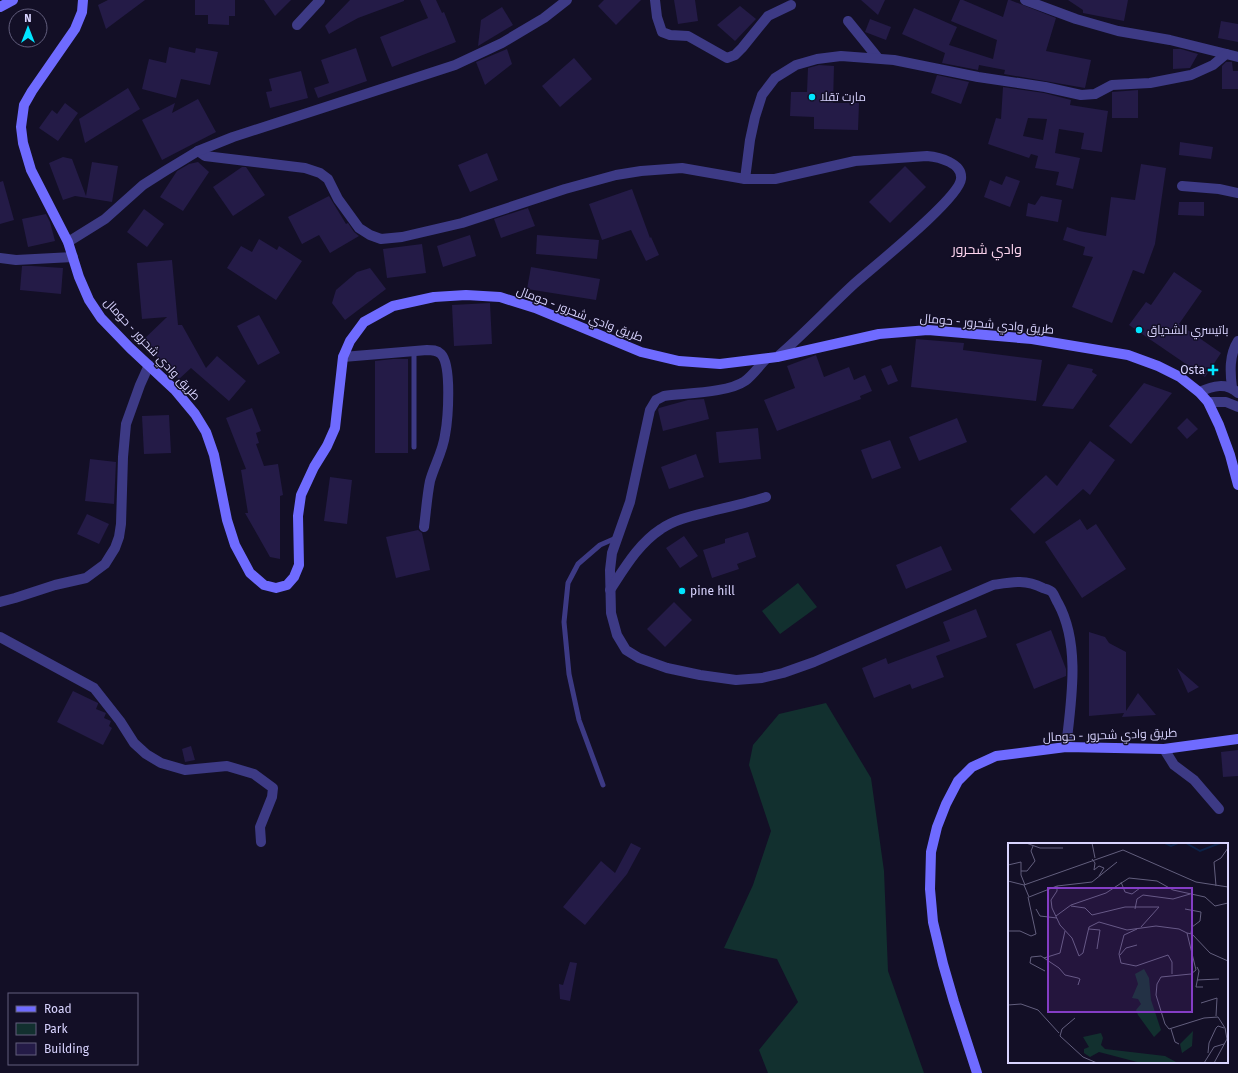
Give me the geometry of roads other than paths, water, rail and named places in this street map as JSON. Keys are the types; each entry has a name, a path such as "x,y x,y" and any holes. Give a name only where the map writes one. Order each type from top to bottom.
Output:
{"main road":[{"path":"0,7 13,0"},
{"name":"طريق وادي شحرور - حومال","path":"83,0 82,12 76,29 43,74 24,105 21,126 23,143 31,170 68,242 79,278 89,300 102,318 130,348 175,390 195,414 206,432 214,455 227,520 235,545 250,573 264,585 276,588 287,585 294,577 299,565 298,516 301,495 335,428 343,357 350,342 364,322 393,306 434,297 466,295 500,298 535,308 641,352 679,361 720,364 777,357 879,334 928,330 1032,339 1128,355 1164,369 1180,378 1199,392 1208,402 1219,425 1230,455 1238,485"},
{"name":"طريق وادي شحرور - حومال","path":"977,1073 954,1002 933,922 930,889 931,852 937,827 946,804 958,781 972,767 996,756 1066,747 1164,749 1238,739"}],"street":[{"path":"297,25 320,0"},
{"path":"68,242 105,218 143,185 198,151 240,135 455,65 502,43 544,18 568,0"},
{"path":"655,0 657,17 662,32 670,35 681,34 688,36 727,58 735,55 742,48 768,16 791,5"},
{"path":"1026,0 1076,19 1238,57"},
{"path":"848,21 878,58"},
{"path":"745,178 754,117 762,95 775,78 796,65 817,58 841,56 878,58 928,66 978,77 1045,86 1081,95 1095,94 1112,85 1150,83 1191,74 1214,65 1226,54"},
{"path":"198,151 205,156 305,168 320,173 328,179 338,198 359,228 370,235 381,238 402,238 462,223 616,175 641,171 682,168 745,178 775,179 855,161 927,156 937,157 952,163 958,168 961,177 957,190 882,262 855,283 777,357"},
{"path":"1182,186 1201,187 1238,193"},
{"path":"0,258 16,260 73,257"},
{"path":"1235,390 1230,377 1230,361 1234,347 1238,341"},
{"path":"343,357 414,351 437,351 442,355 446,364 448,378 448,416 445,436 430,481 424,527"},
{"path":"766,358 754,373 744,382 726,389 664,396 656,400 650,410 630,502 619,537 612,553 610,590 611,613 617,635 626,650 639,658 667,668 700,675 736,680 762,678 783,673 814,662 993,585 1014,582 1033,583 1052,592 1063,612 1070,636 1072,698 1066,747"},
{"path":"0,602 55,585 86,578 105,564 115,548 119,537 121,524 123,457 126,424 149,365"},
{"path":"1199,392 1212,386 1227,386 1235,390"},
{"path":"1208,402 1226,402 1238,407"},
{"path":"610,590 627,564 642,546 660,530 676,521 766,497"},
{"path":"0,637 94,688 116,716 134,743 146,754 161,763 185,770 227,766 254,774 273,788 272,797 260,827 261,842"},
{"path":"1164,749 1174,765 1194,780 1219,809"}],"lane":[{"path":"414,351 414,447"},
{"path":"603,785 579,720 569,674 564,622 568,583 578,564 600,545 619,537"}],"place":[{"name":"مارت تقلا","path":"812,97"},
{"name":"باتيسري الشدياق","path":"1139,330"},
{"name":"Osta","path":"1213,370"},
{"name":"pine hill","path":"682,591"}],"district":[{"name":"وادي شحرور","path":"987,249"}]}
